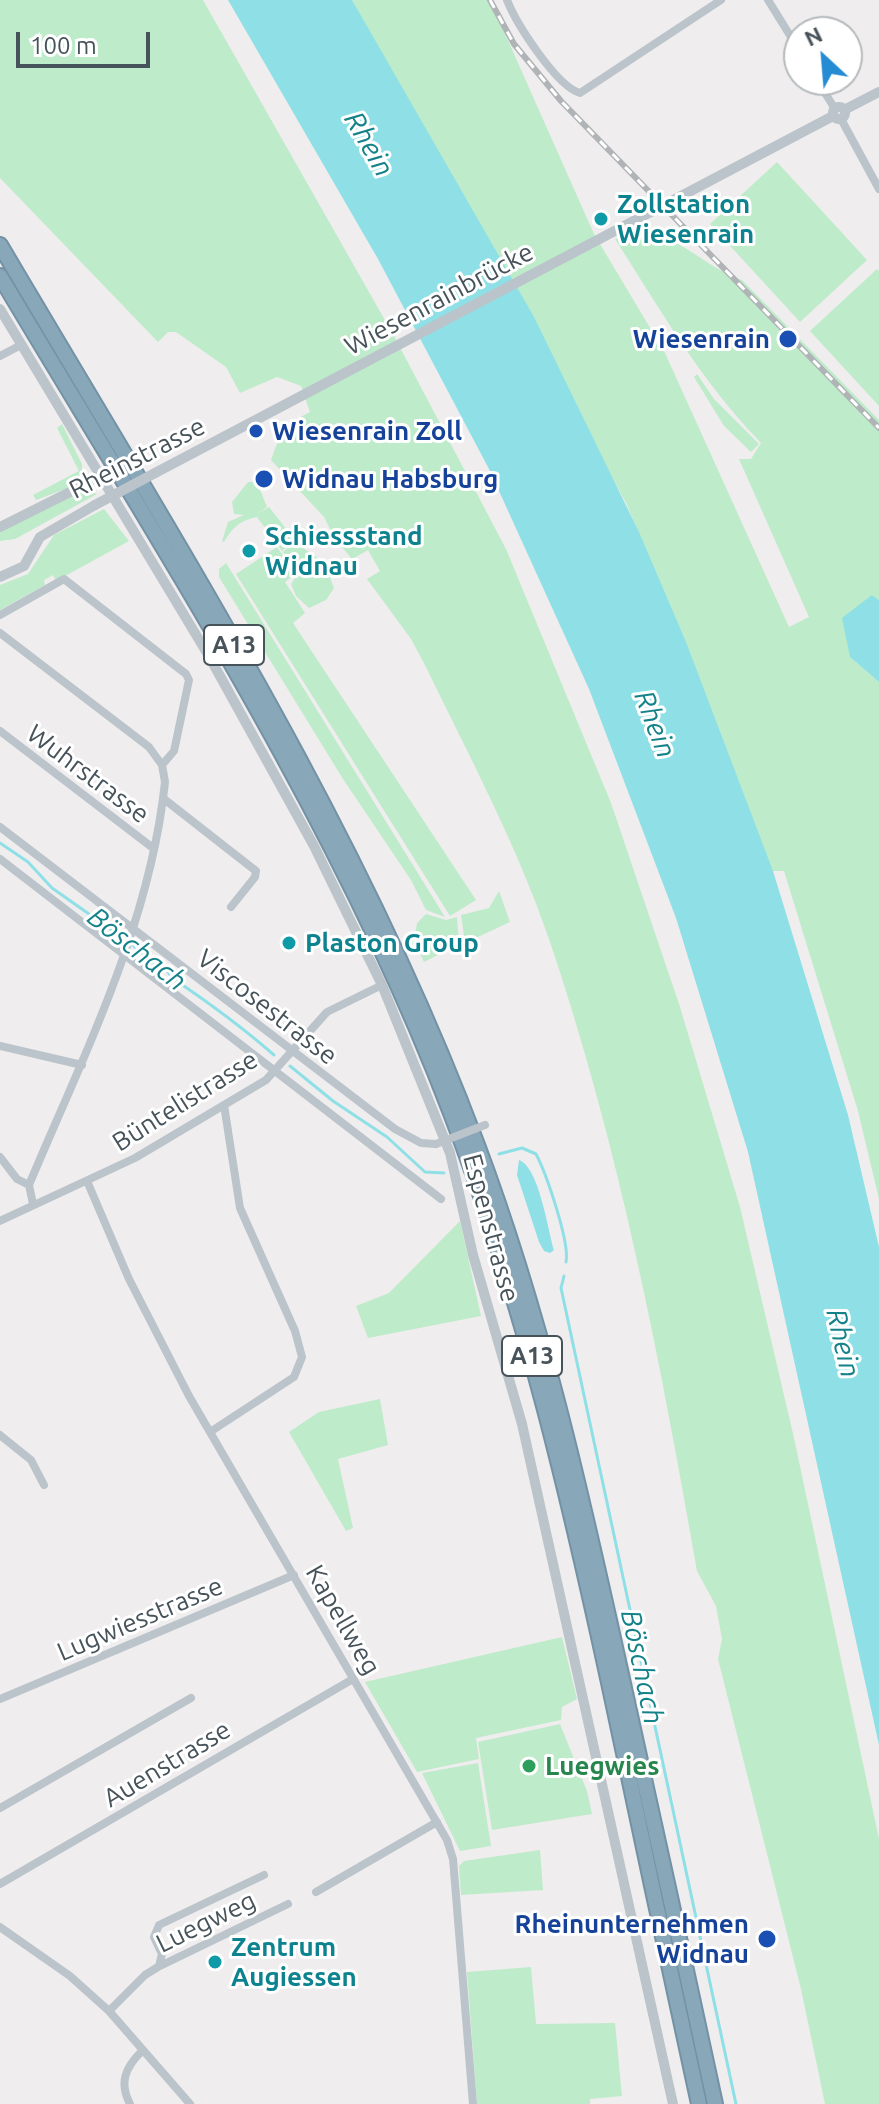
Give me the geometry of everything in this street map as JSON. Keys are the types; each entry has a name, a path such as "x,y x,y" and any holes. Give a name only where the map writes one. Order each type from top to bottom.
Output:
{"highway":[{"name":"A13","path":"0,245 211,604 336,829 418,999 472,1130 541,1336 573,1463 715,2104"},
{"name":"A13","path":"0,276 274,741 375,934 431,1063 476,1181 529,1344 619,1731 699,2104"},
{"name":"A13","path":"619,1731 621,1777 691,2104"}],"street":[{"path":"507,0 530,40 572,90 582,93 721,0"},
{"path":"768,0 783,24"},
{"name":"Wiesenrainbrücke","path":"299,399 879,92"},
{"path":"827,96 879,189"},
{"name":"Espenstrasse","path":"0,309 98,478 142,544 257,741 314,846 382,985 450,1153 473,1255 522,1424 673,2104"},
{"path":"0,356 21,345"},
{"name":"Rheinstrasse","path":"12,574 24,566 40,537 155,473 299,399"},
{"path":"0,527 98,478"},
{"path":"0,569 12,574"},
{"path":"0,577 12,574"},
{"path":"0,615 64,579 186,674 189,680 174,751 162,765"},
{"path":"0,633 149,747 162,765 164,799 126,952 82,1065 29,1185 33,1204"},
{"name":"Wuhrstrasse","path":"0,731 153,848"},
{"path":"164,799 256,871 255,877 231,907"},
{"name":"Viscosestrasse","path":"0,827 395,1129 421,1143 436,1144 485,1125"},
{"path":"0,859 126,952 441,1199"},
{"name":"Büntelistrasse","path":"0,1221 87,1181 266,1080 335,1006 382,985"},
{"path":"0,1046 82,1065"},
{"path":"210,1432 294,1377 302,1357 295,1331 240,1208 224,1105"},
{"path":"0,1157 17,1179 29,1185"},
{"name":"Kapellweg","path":"87,1181 160,1342 437,1822 453,1859 473,2104"},
{"path":"0,1435 31,1460 44,1485"},
{"name":"Lugwiesstrasse","path":"0,1699 294,1575"},
{"name":"Auenstrasse","path":"0,1884 353,1679"},
{"path":"0,1808 191,1698"},
{"path":"316,1892 437,1822"},
{"path":"158,1967 162,1954 154,1937 159,1925 264,1875"},
{"name":"Luegweg","path":"109,2011 145,1975 158,1967 288,1904"},
{"path":"0,1927 70,1976 109,2011 141,2052 190,2104"},
{"path":"130,2104 124,2090 124,2077 141,2052"}],"green space":[{"path":"0,0 203,0 394,336 506,549 611,803 680,1007 740,1207 794,1438 879,1839 879,2104 825,2104 801,1989 718,1659 722,1639 716,1606 697,1571 668,1412 617,1175 575,1019 523,871 426,667 411,639 367,579 380,571 368,550 352,559 335,539 324,517 271,460 284,430 310,412 301,386 277,377 240,393 226,367 176,332 168,332 158,342 0,178"},
{"path":"352,0 490,0 594,234 665,353 789,627 809,617 739,459 751,459 761,443 700,369 615,239 652,235 667,239 742,280 879,420 879,600 872,595 850,657 879,682 879,1199 858,1111 784,871 772,871 686,643 626,503"},
{"path":"777,162 867,260 800,322 710,224"},
{"path":"877,269 879,271 879,406 810,331"},
{"path":"697,374 714,399 759,444 751,452 724,426 694,377"},
{"path":"62,424 82,464 82,476 68,488 36,500 33,495 79,471 57,428"},
{"path":"248,482 257,482 267,507 257,514 269,507 295,540 282,551 257,517 237,525 222,541 228,522 244,515 234,514 232,502"},
{"path":"90,491 97,494 15,539 0,541 0,532 76,494"},
{"path":"104,509 129,541 56,581 53,575 44,580 45,585 0,610 0,585 28,574 54,535"},
{"path":"294,542 324,562 334,588 326,600 309,608 296,596 291,584 298,574 283,552"},
{"path":"277,547 296,574 285,582 305,613 293,623 476,900 450,916 236,574"},
{"path":"226,563 445,917 426,910 411,880 343,779 219,577 219,569"},
{"path":"499,891 510,922 465,943 461,915 489,908"},
{"path":"426,914 446,920 457,917 459,944 424,962 414,940 417,923"},
{"path":"460,1221 481,1316 368,1338 356,1306 389,1293"},
{"path":"380,1399 388,1445 338,1459 353,1528 346,1531 289,1432 319,1412"},
{"path":"562,1637 577,1699 562,1707 561,1720 476,1738 479,1759 417,1772 365,1682"},
{"name":"Luegwies","path":"560,1724 587,1791 592,1814 492,1830 478,1742"},
{"name":"Luegwies","path":"478,1763 491,1846 460,1851 422,1773"},
{"path":"540,1850 543,1890 461,1895 459,1866 464,1861"},
{"path":"531,1967 536,2024 615,2023 622,2096 590,2099 590,2104 477,2104 467,1972"}],"water":[{"name":"Rhein","path":"228,0 352,0 534,317 639,532 686,642 773,871 848,1115 879,1247 879,1745 748,1152 676,918 589,689 489,469 378,259"},
{"path":"872,595 879,600 879,682 850,657 842,618"},
{"path":"519,1160 526,1165 537,1186 554,1250 550,1253 544,1251 539,1242 517,1175"}],"waterway":[{"name":"Böschach","path":"0,843 28,862 52,888 126,940"},
{"name":"Böschach","path":"132,944 149,962 166,969 172,978 274,1055"},
{"name":"Böschach","path":"290,1066 333,1101 387,1137 425,1172 444,1173"},
{"name":"Böschach","path":"499,1154 522,1148 536,1154 561,1224 566,1262"},
{"name":"Böschach","path":"564,1276 561,1288 736,2104"}],"railway":[{"path":"490,0 514,44 561,101 879,428"}],"place":[{"name":"Zollstation Wiesenrain","path":"601,219"},
{"name":"Wiesenrain","path":"788,339"},
{"name":"Wiesenrain Zoll","path":"256,431"},
{"name":"Widnau Habsburg","path":"264,479"},
{"name":"Schiessstand Widnau","path":"249,551"},
{"name":"Plaston Group","path":"289,943"},
{"name":"Luegwies","path":"529,1766"},
{"name":"Rheinunternehmen Widnau","path":"767,1939"},
{"name":"Zentrum Augiessen","path":"215,1962"}]}
